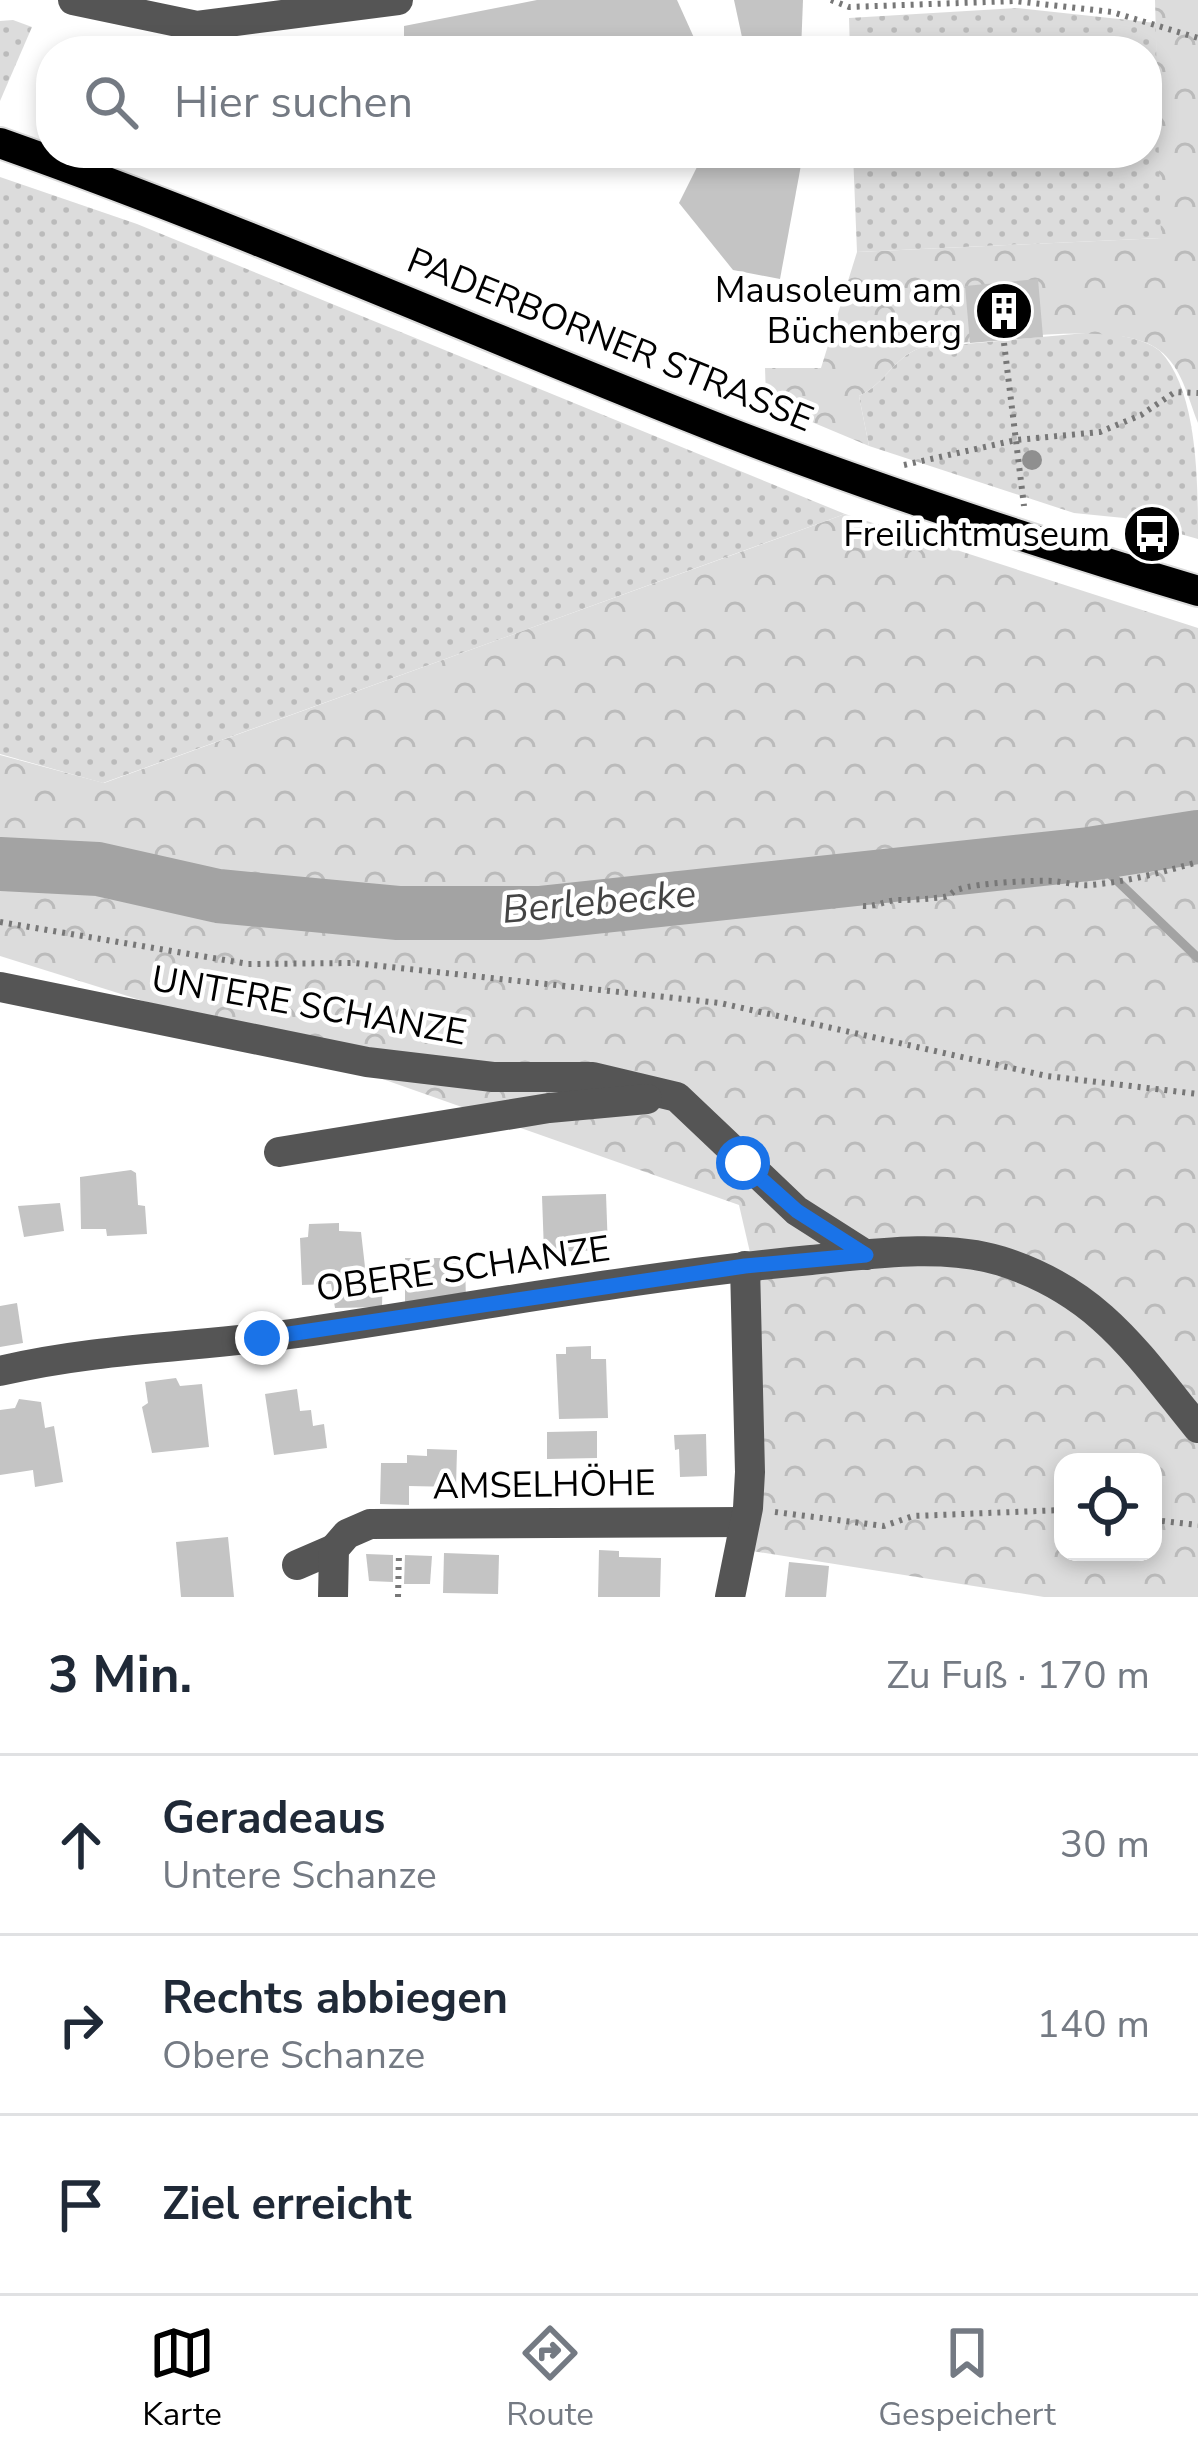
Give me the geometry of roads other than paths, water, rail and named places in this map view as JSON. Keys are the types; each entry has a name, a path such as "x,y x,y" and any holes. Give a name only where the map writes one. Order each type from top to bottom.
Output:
{"main road":[{"name":"PADERBORNER STRASSE","path":"0,143 36,156"},
{"name":"PADERBORNER STRASSE","path":"67,168 232,229 725,431 1029,538 1198,591"}],"street":[{"path":"73,0 197,26 398,0"},
{"name":"UNTERE SCHANZE","path":"0,987 367,1062 493,1077 593,1076 677,1097 797,1211 866,1255"},
{"path":"279,1152 549,1108 677,1097"},
{"path":"866,1255 997,1259 1061,1284 1118,1330 1198,1428"},
{"name":"OBERE SCHANZE","path":"0,1371 262,1338 745,1266 866,1255"},
{"path":"730,1597 746,1515 750,1430 745,1266"},
{"name":"AMSELHÖHE","path":"297,1565 370,1524 746,1515"},
{"path":"333,1597 340,1541"}],"waterway":[{"name":"Berlebecke","path":"0,864 98,869 218,896 398,913 539,913 1089,854 1198,837"},
{"path":"1089,854 1198,958"}],"place":[{"name":"Mausoleum am Büchenberg","path":"1004,311"},
{"name":"Freilichtmuseum","path":"1152,534"}]}
